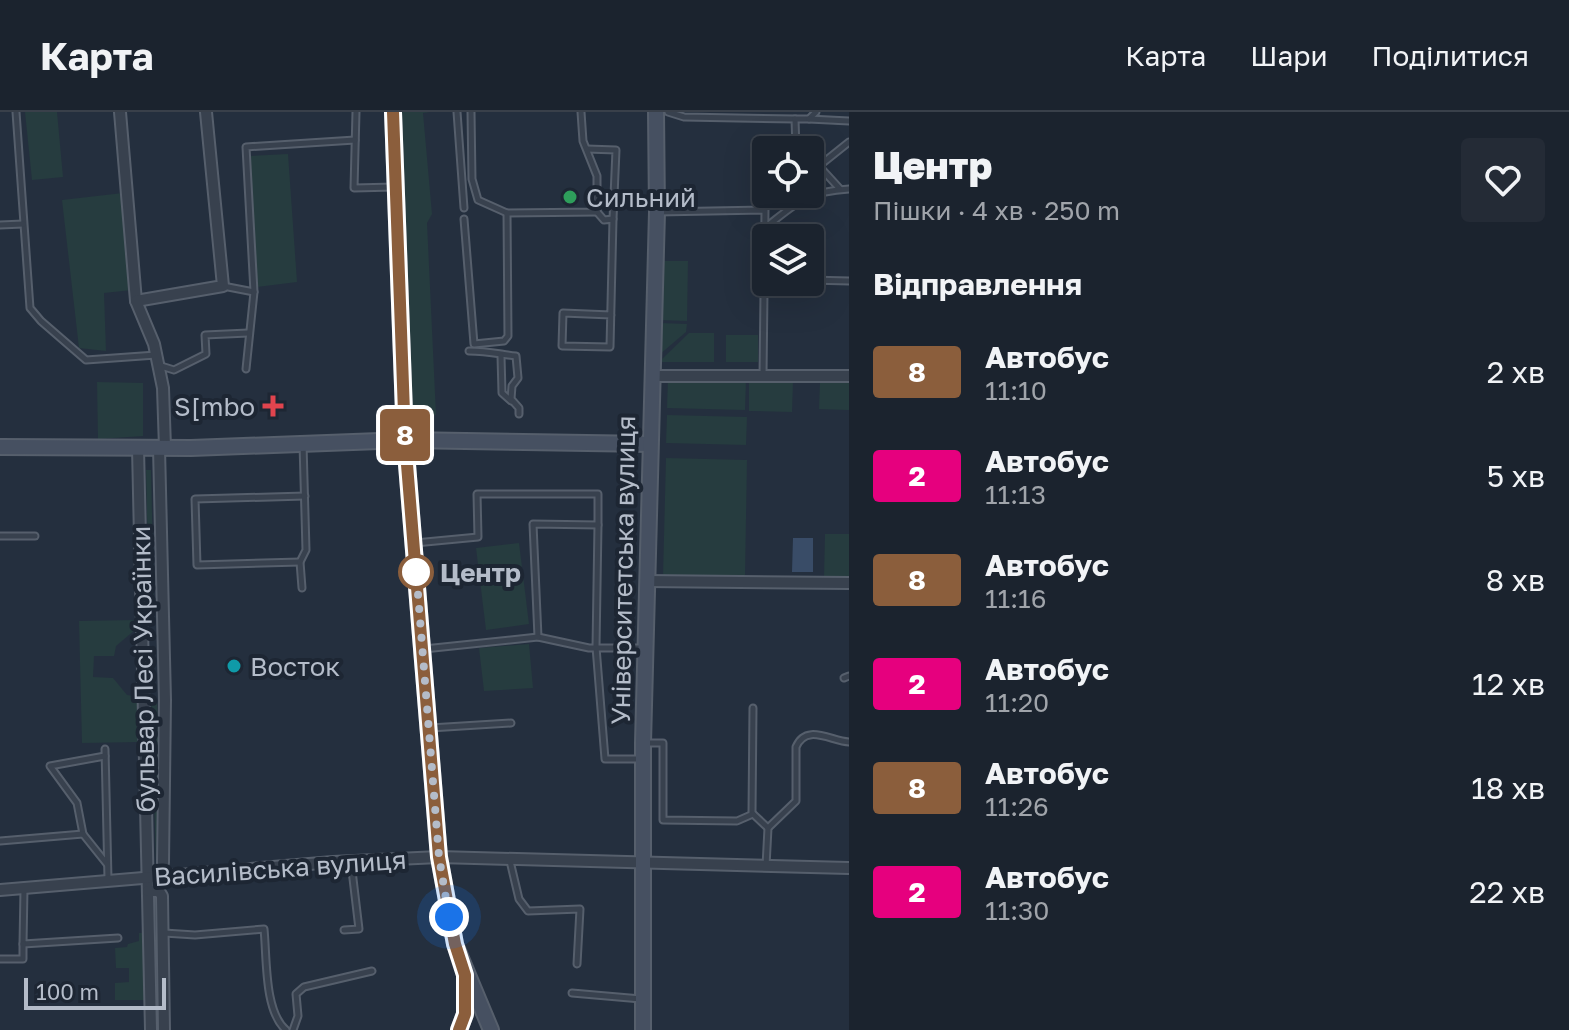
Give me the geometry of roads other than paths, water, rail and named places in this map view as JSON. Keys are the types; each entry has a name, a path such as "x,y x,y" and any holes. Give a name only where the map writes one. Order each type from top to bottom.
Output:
{"street":[{"name":"бульвар Лесі Українки","path":"120,112 136,301 154,344 163,388 163,863"},
{"path":"136,301 223,286 206,112"},
{"path":"393,112 405,440 439,857 455,944 465,975 491,1030"},
{"name":"Університетська вулиця","path":"643,1030 643,743 657,212 656,112"},
{"path":"652,376 849,376"},
{"path":"0,447 162,448 519,437 650,444"},
{"name":"бульвар Лесі Українки","path":"138,448 151,1030"},
{"path":"646,581 849,583"},
{"name":"Василівська вулиця","path":"0,890 351,861 439,857 645,865 849,868"},
{"name":"бульвар Лесі Українки","path":"148,891 162,892 164,1030"},
{"path":"149,930 163,931"},
{"path":"459,1030 465,1014 465,975"},
{"path":"150,982 164,982"}],"lane":[{"path":"16,112 30,308 41,321 86,360 156,355 161,366 174,370 206,354 205,335 248,333"},
{"path":"356,112 354,188 395,187"},
{"path":"457,112 464,208"},
{"path":"471,112 472,179 478,200 507,213 597,212"},
{"path":"581,112 583,141 597,176 597,212 604,220 613,219"},
{"path":"668,112 684,117 849,121"},
{"path":"809,119 816,112"},
{"path":"795,119 796,136"},
{"path":"246,369 254,292 246,147 355,140"},
{"path":"824,162 849,142"},
{"path":"586,149 616,150 613,219 611,315 610,347 562,346 563,313 611,315"},
{"path":"824,171 841,190"},
{"path":"770,224 805,196 832,189 849,189"},
{"path":"657,212 765,210 765,224"},
{"path":"464,219 474,344 504,341 508,336 507,213"},
{"path":"0,225 23,224"},
{"path":"824,280 849,281"},
{"path":"223,286 254,292"},
{"path":"763,376 764,296"},
{"path":"469,351 493,350 500,356 503,361 503,395 519,408 519,414"},
{"path":"500,356 514,355 517,358 518,378 511,390 513,402"},
{"path":"302,588 300,562 306,550 303,443"},
{"path":"413,543 478,537 477,494 598,494 596,647 605,759 643,759"},
{"path":"300,562 197,565 195,499 305,496"},
{"path":"538,637 533,524 598,525"},
{"path":"0,536 35,536"},
{"path":"423,649 538,637 589,648 646,648"},
{"path":"753,708 753,814 768,828"},
{"path":"429,728 511,723"},
{"path":"766,867 768,828 796,801 796,747 799,739 807,735 824,735 837,742 849,742"},
{"path":"643,743 663,743 663,820 737,821 753,814"},
{"path":"108,864 83,834 77,803 50,766 105,753 108,864 108,880"},
{"path":"0,841 83,834"},
{"path":"510,860 519,899 528,911 580,909 577,964"},
{"path":"344,930 359,929 351,861"},
{"path":"0,959 23,959 24,888"},
{"path":"163,931 195,935 264,929 272,1008 286,1030"},
{"path":"23,944 118,938"},
{"path":"293,1030 298,1016 296,994 304,987 372,971"},
{"path":"572,993 642,999"}],"water":[{"path":"793,538 813,538 813,572 792,572"}],"place":[{"name":"Сильний","path":"570,197"},
{"name":"S[mbo","path":"273,406"},
{"name":"Центр","path":"416,572"},
{"name":"Восток","path":"234,666"}]}
